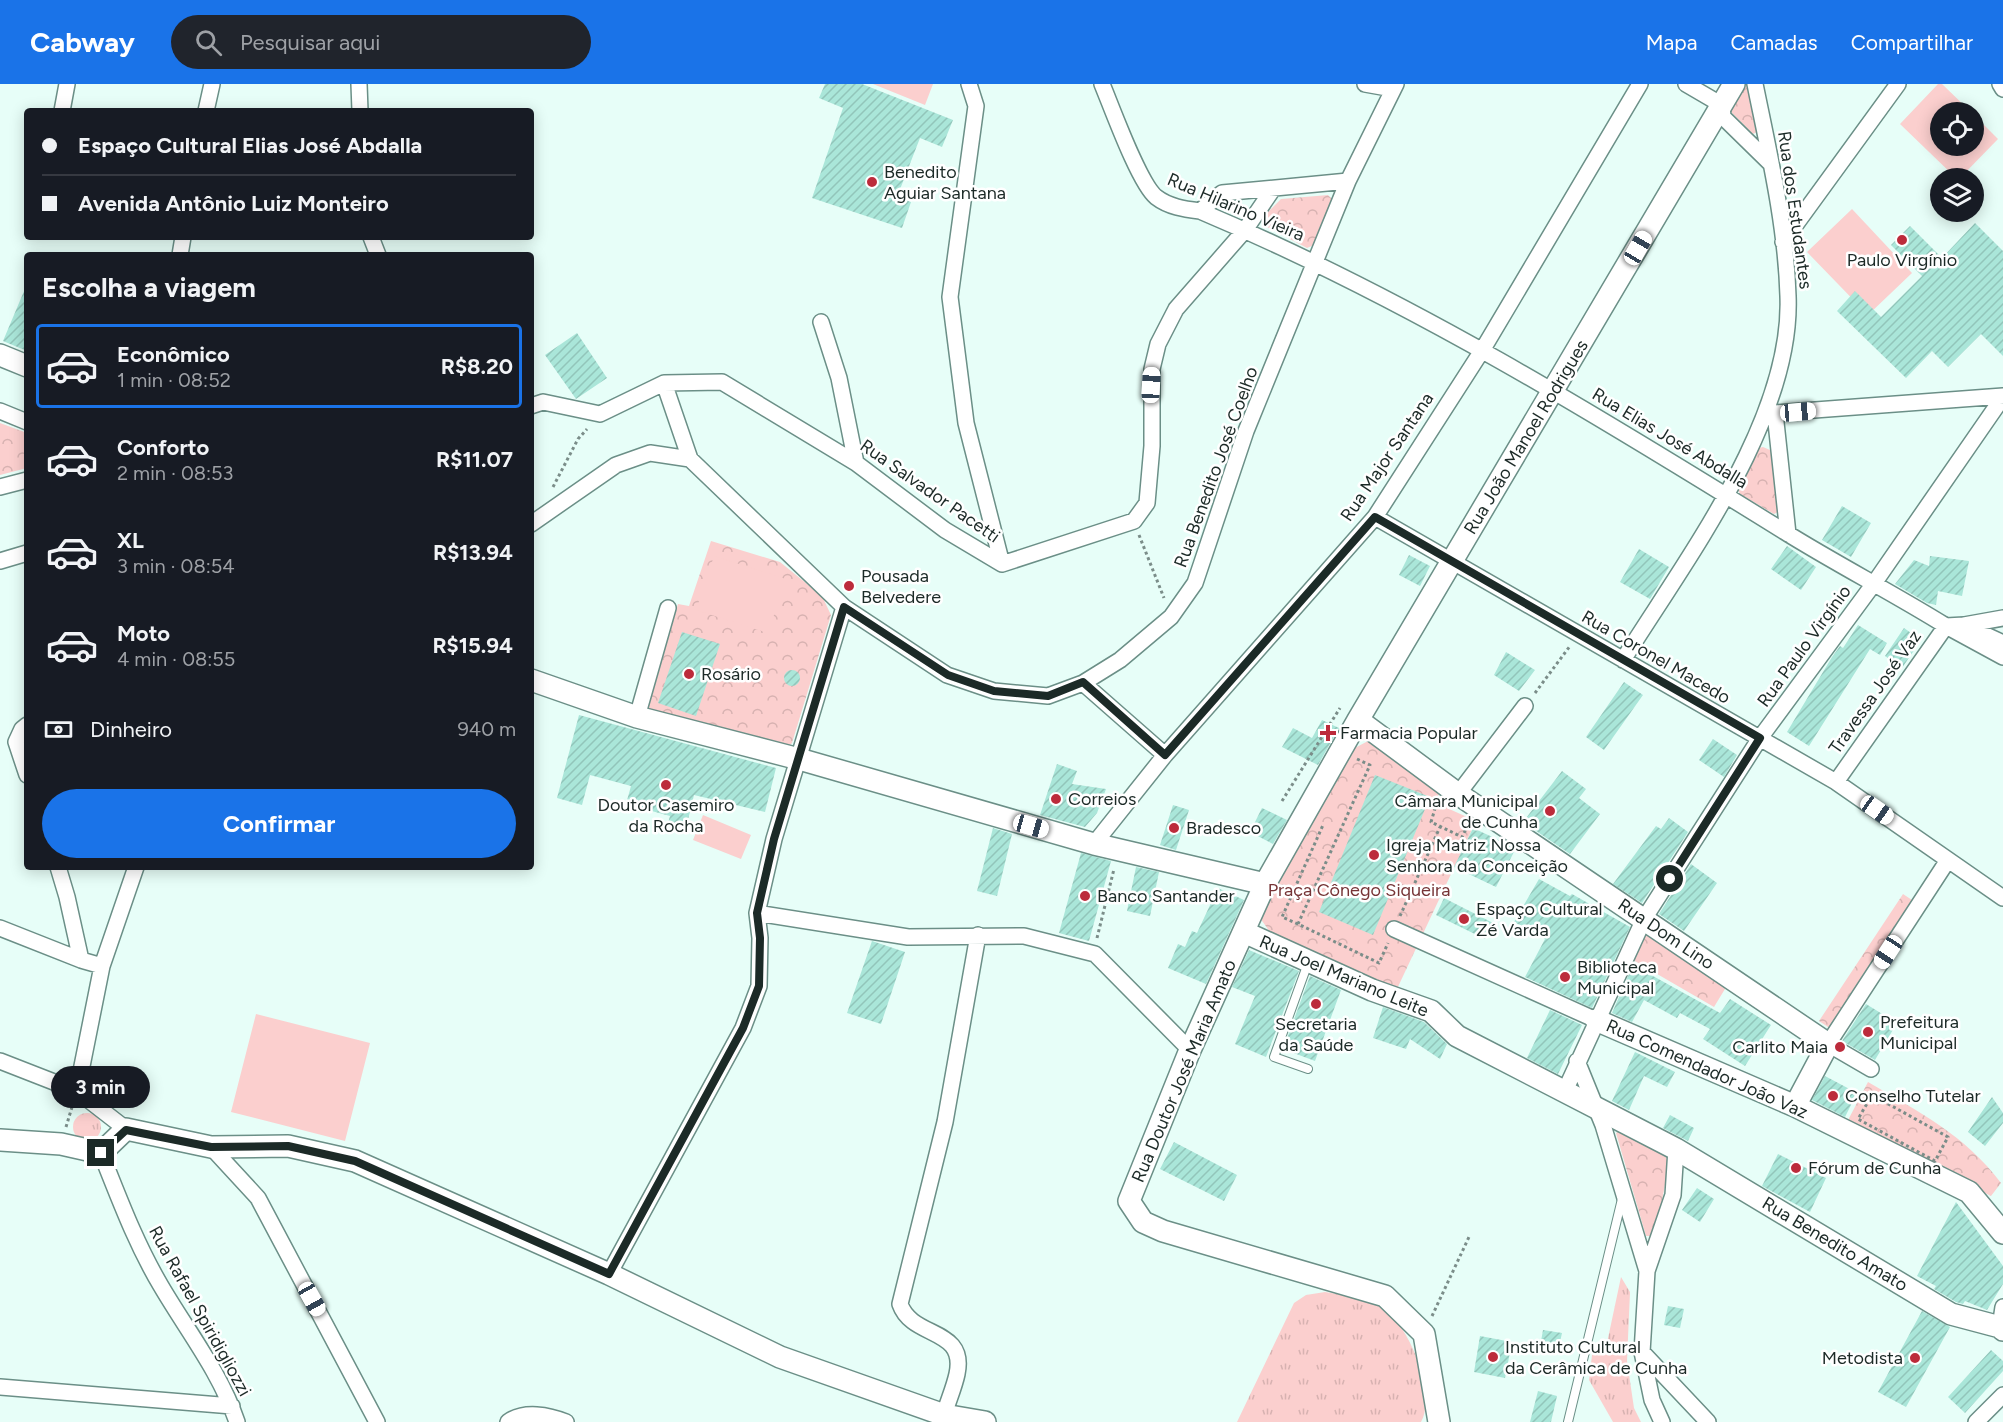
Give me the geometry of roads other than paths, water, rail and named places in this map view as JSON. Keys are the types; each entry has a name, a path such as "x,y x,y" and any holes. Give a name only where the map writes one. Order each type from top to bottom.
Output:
{"street":[{"path":"63,108 67,84"},
{"path":"207,108 212,84"},
{"path":"359,84 360,108"},
{"path":"969,84 976,106 950,297 959,384 966,423 1002,564"},
{"name":"Rua Hilarino Vieira","path":"1102,84 1136,164 1154,196 1181,209 1200,211 1316,262"},
{"path":"1365,84 1394,87"},
{"name":"Rua Major Santana","path":"1094,844 1165,755 1375,517 1483,349 1640,84"},
{"path":"1686,84 1722,105 1724,117 1771,164"},
{"name":"Rua João Manoel Rodrigues","path":"1265,884 1359,720 1734,84"},
{"name":"Rua dos Estudantes","path":"1623,660 1726,495 1772,412 1789,297 1771,164 1755,84"},
{"path":"1783,242 1898,84"},
{"path":"2000,84 2003,89"},
{"name":"Rua Benedito José Coelho","path":"690,459 844,607 948,675 994,691 1048,696 1083,682 1120,660 1171,617 1195,583 1246,431 1348,181 1394,87"},
{"path":"1200,211 1222,193 1348,181"},
{"path":"1245,230 1273,189"},
{"name":"Rua Salvador Pacetti","path":"664,383 722,382 856,463 945,530 1002,564 1134,521 1147,503 1152,446 1152,369 1158,344 1176,309 1245,230"},
{"name":"Rua Elias José Abdalla","path":"1316,262 1483,349 1788,534 1875,582"},
{"path":"821,322 839,378 856,463"},
{"path":"0,356 24,365"},
{"path":"534,405 543,402 600,414 664,383 690,459 650,453 631,458 616,465 534,522"},
{"path":"1788,534 1772,412 2003,396"},
{"name":"Rua Paulo Virgínio","path":"1564,1093 1644,919 1760,738 1875,582 2003,396"},
{"path":"0,411 24,421"},
{"path":"0,487 24,481"},
{"name":"Rua Coronel Macedo","path":"1375,517 1836,782 2003,898"},
{"path":"0,561 24,554"},
{"path":"1875,582 1946,626 2003,657"},
{"path":"609,1274 743,1028 759,986 760,938 757,913 774,839 844,607"},
{"path":"637,717 668,608"},
{"path":"1946,626 2003,618"},
{"path":"1964,625 2003,643"},
{"name":"Travessa José Vaz","path":"1836,782 1946,626"},
{"path":"534,681 637,717 800,759 1094,844 1265,884"},
{"path":"1083,682 1165,755"},
{"path":"1448,796 1525,706"},
{"name":"Rua Dom Lino","path":"1359,720 1448,796 1644,919 1828,1044"},
{"path":"24,727 16,742 24,766"},
{"path":"1795,1106 1828,1044 1948,860"},
{"path":"59,870 81,960"},
{"path":"77,1091 102,966 135,870"},
{"name":"Rua Doutor José Maria Amato","path":"1265,884 1190,1050 1129,1201 1143,1222 1163,1232 1386,1296 1424,1334 1439,1422"},
{"path":"757,913 908,937 1023,936 1095,954 1190,1050"},
{"path":"0,928 102,966"},
{"name":"Rua Comendador João Vaz","path":"1394,929 1795,1106 1969,1192 2003,1232"},
{"name":"Rua Joel Mariano Leite","path":"1244,932 1308,963 1431,1011 1457,1036 1598,1109"},
{"path":"944,1414 957,1372 956,1350 948,1340 912,1322 903,1314 900,1304 945,1122 978,935"},
{"path":"1828,1044 1871,1069"},
{"path":"0,1060 77,1091 126,1130 211,1147 288,1146 355,1161 609,1274 780,1357 944,1414 984,1422"},
{"path":"1577,1061 1598,1109 1647,1270"},
{"name":"Rua Benedito Amato","path":"1598,1109 1676,1149 1951,1314 2002,1321"},
{"path":"0,1140 61,1144 101,1153 126,1130"},
{"path":"211,1147 258,1198 377,1422"},
{"path":"1662,1422 1652,1400 1642,1352 1647,1270 1673,1195 1676,1149"},
{"name":"Rua Rafael Spiridigliozzi","path":"101,1153 131,1227 151,1266 212,1365 232,1406 237,1422"},
{"path":"1642,1352 1708,1422"},
{"path":"0,1387 232,1406"},
{"path":"1976,1422 2003,1395"},
{"path":"508,1422 514,1418 534,1415 566,1422"}],"lane":[{"path":"1308,963 1274,1057 1308,1069"},
{"path":"1568,1422 1624,1193"}],"place":[{"name":"Benedito Aguiar Santana","path":"872,182"},
{"name":"Paulo Virgínio","path":"1902,240"},
{"name":"Pousada Belvedere","path":"849,586"},
{"name":"Rosário","path":"689,674"},
{"name":"Farmacia Popular","path":"1328,733"},
{"name":"Doutor Casemiro da Rocha","path":"666,785"},
{"name":"Correios","path":"1056,799"},
{"name":"Câmara Municipal de Cunha","path":"1550,811"},
{"name":"Bradesco","path":"1174,828"},
{"name":"Igreja Matriz Nossa Senhora da Conceição","path":"1374,855"},
{"name":"Banco Santander","path":"1085,896"},
{"name":"Espaço Cultural Zé Varda","path":"1464,919"},
{"name":"Biblioteca Municipal","path":"1565,977"},
{"name":"Secretaria da Saúde","path":"1316,1004"},
{"name":"Prefeitura Municipal","path":"1868,1032"},
{"name":"Carlito Maia","path":"1840,1047"},
{"name":"Conselho Tutelar","path":"1833,1096"},
{"name":"Fórum de Cunha","path":"1796,1168"},
{"name":"Instituto Cultural da Cerâmica de Cunha","path":"1493,1357"},
{"name":"Metodista","path":"1915,1358"}],"park label":[{"name":"Praça Cônego Siqueira","path":"1359,890"}]}
